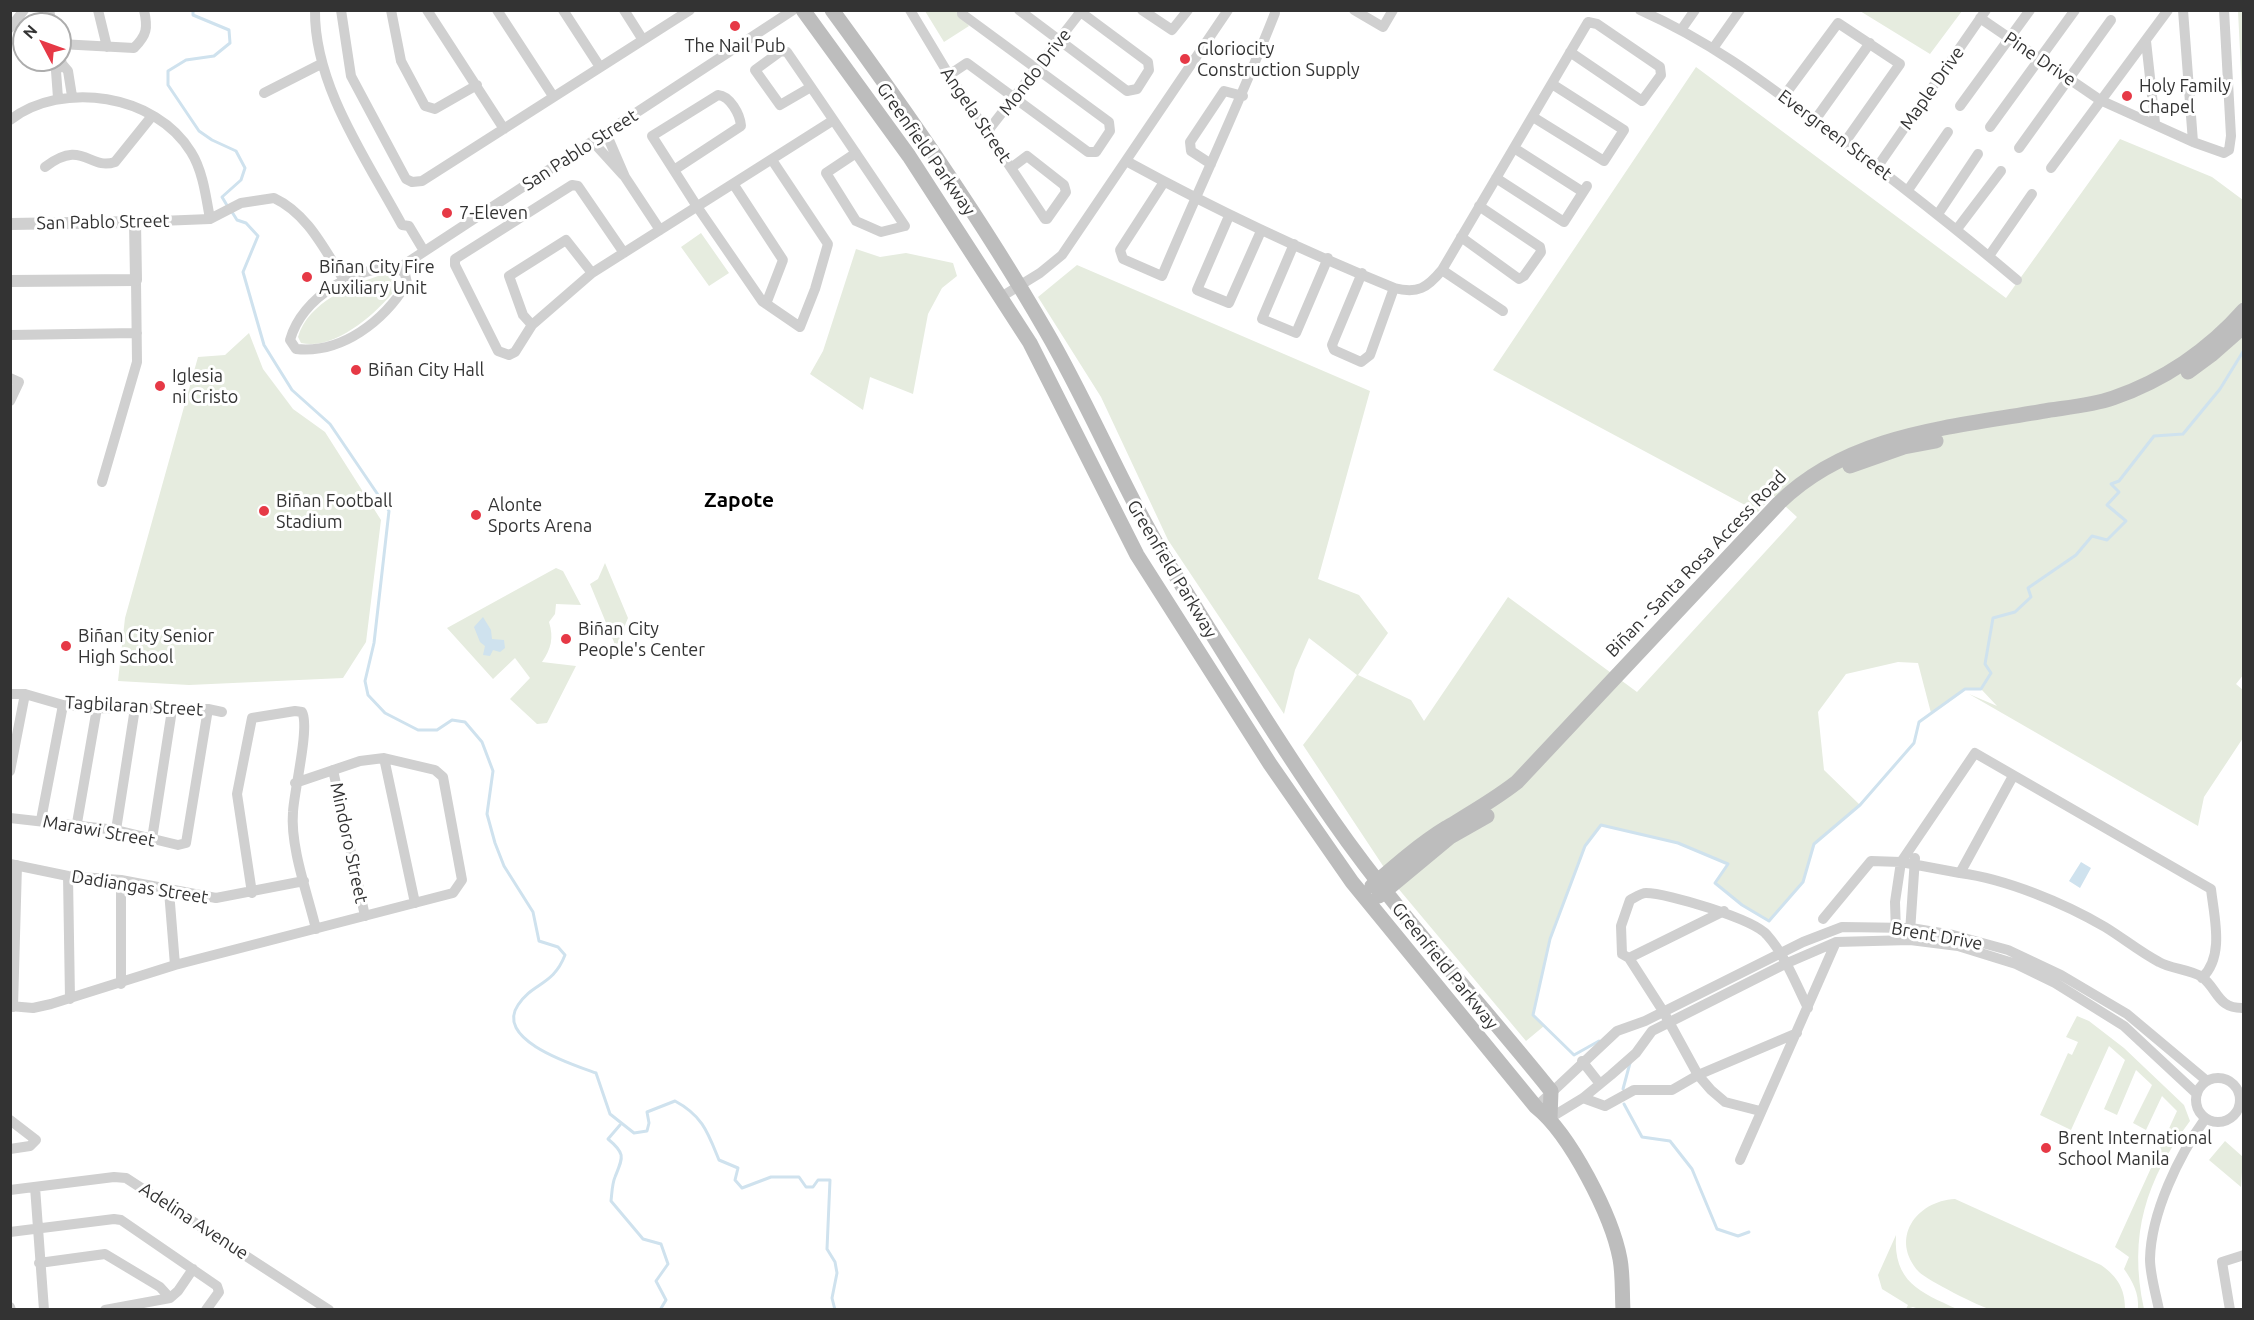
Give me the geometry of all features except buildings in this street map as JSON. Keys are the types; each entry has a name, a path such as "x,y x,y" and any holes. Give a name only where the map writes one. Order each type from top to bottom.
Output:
{"main road":[{"name":"Greenfield Parkway","path":"803,10 909,156 1030,343 1137,555 1270,764 1366,899 1488,1050 1536,1107 1550,1118 1586,1176 1611,1230 1620,1259 1623,1310"},
{"name":"Greenfield Parkway","path":"832,10 932,150 1019,286 1046,331 1152,536 1287,752 1335,823 1382,885 1551,1090"},
{"name":"Biñan - Santa Rosa Access Road","path":"2087,409 2157,379 2190,359 2244,310"},
{"name":"Biñan - Santa Rosa Access Road","path":"1366,899 1445,829 1483,807 1517,782 1603,696 1798,490 1823,468 1888,440 2087,409 2115,407 2157,390 2202,362 2244,326"},
{"path":"1072,426 1090,417"},
{"path":"1488,1050 1495,1021"},
{"path":"1550,1118 1551,1090"}],"street":[{"path":"10,28 24,10"},
{"path":"98,10 107,47"},
{"path":"72,45 134,48 141,42 148,27 144,10"},
{"path":"315,10 321,64 330,90 402,225 409,226 424,251"},
{"path":"341,10 351,76 406,179 422,181 690,10"},
{"path":"391,10 401,61 424,106 435,109 477,85"},
{"path":"427,10 504,129"},
{"path":"497,10 553,96"},
{"path":"562,10 600,66"},
{"path":"624,10 644,40"},
{"name":"San Pablo Street","path":"10,224 135,222 215,217 241,204 273,198 296,211 344,280 384,267 399,268 793,10"},
{"name":"Angela Street","path":"910,10 949,75 987,132 1011,168 1045,219 1047,219 1066,192 1064,185 1028,156 1011,168"},
{"path":"949,75 968,63 1088,152 1096,152 1110,132 1109,122 962,14 962,10"},
{"path":"1019,10 1127,91 1137,89 1149,70 1148,62 1080,11"},
{"path":"1143,10 1172,30 1188,10"},
{"path":"1001,297 1062,255 1128,162 1228,10"},
{"path":"1354,10 1383,27 1393,10"},
{"path":"1681,30 1695,10"},
{"path":"1714,47 1740,10"},
{"path":"1960,106 2030,10"},
{"path":"1990,127 2041,60 2075,10"},
{"path":"2051,168 2168,10"},
{"path":"2183,10 2193,142"},
{"name":"Pine Drive","path":"1983,14 2010,39 2100,99 2193,142 2224,153 2229,148 2231,136 2223,10"},
{"name":"Mondo Drive","path":"987,132 1037,70 1080,11"},
{"name":"Evergreen Street","path":"1643,11 1714,47 1784,96 1878,166 2017,280"},
{"path":"1164,182 1120,250 1123,259 1162,276 1194,198 1242,96 1275,13"},
{"name":"Maple Drive","path":"1878,166 1983,14"},
{"path":"2019,148 2111,20"},
{"path":"1128,162 1261,231 1394,288 1410,292 1423,288 1442,270 1533,117 1570,52 1588,22 1597,24 1660,67 1661,75 1642,101 1570,52"},
{"path":"1784,96 1838,23 1900,64 1845,142"},
{"path":"2146,40 2155,123"},
{"path":"1815,120 1870,43"},
{"path":"811,87 780,105 755,70 784,51 811,87 832,121 856,153 904,226 880,232 856,221 826,173 856,153"},
{"path":"264,93 321,64"},
{"path":"56,72 58,98"},
{"path":"68,72 72,96"},
{"path":"1533,117 1604,160 1624,130 1552,84"},
{"path":"1211,164 1191,151 1190,142 1224,91 1242,96"},
{"path":"674,170 741,126 729,99 724,95 718,95 652,136 698,208 766,304 800,327 815,289 828,244 772,160"},
{"path":"10,120 24,109 72,96 120,104 152,116 173,130 192,153 215,217"},
{"path":"45,167 62,156 76,153 104,163 115,162 152,116"},
{"path":"624,253 578,186 572,185 455,259 454,265 498,351 504,355 515,352 532,325 592,273 698,208 832,121"},
{"path":"1908,190 1948,132"},
{"path":"606,133 625,177"},
{"path":"593,142 625,177 660,230"},
{"path":"1496,178 1564,222 1585,189 1514,148"},
{"path":"1938,214 1978,154"},
{"path":"1957,229 2001,171"},
{"path":"734,185 783,260 766,304"},
{"path":"1989,256 2032,194"},
{"path":"1461,237 1519,279 1524,276 1541,252 1540,247 1479,206"},
{"path":"1229,216 1197,290 1229,303 1261,231"},
{"path":"102,482 137,362 135,222"},
{"path":"532,325 523,315 509,276 566,240 592,273"},
{"path":"1294,244 1262,319 1296,333 1328,258"},
{"path":"344,280 315,302 301,318 290,340 296,349 325,348 354,335 395,303 407,284 405,274 399,268"},
{"path":"1442,270 1503,310"},
{"path":"1362,273 1332,345 1334,350 1361,362 1366,359 1380,330 1394,288"},
{"path":"10,281 136,280"},
{"path":"10,335 137,333"},
{"path":"10,378 19,382 10,400"},
{"name":"Tagbilaran Street","path":"10,694 25,694 63,705 97,708 208,709 222,712"},
{"path":"10,771 25,694"},
{"path":"41,820 63,705"},
{"path":"77,824 97,708"},
{"path":"116,830 135,708"},
{"name":"Marawi Street","path":"10,818 77,824 116,830 178,845 186,843 208,709"},
{"path":"152,839 172,710"},
{"path":"252,893 237,794 252,718 295,711 302,712 304,717 302,746 292,816 316,929"},
{"path":"1895,940 1895,902 1901,862 1975,753 2211,890 2217,947 2211,970 2202,978"},
{"path":"14,865 12,1007 33,1008 121,984 175,965 453,893 462,880 443,777 435,770 384,758 360,761 295,783"},
{"path":"384,758 415,903"},
{"name":"Mindoro Street","path":"333,770 365,916"},
{"path":"1960,873 2013,776"},
{"path":"1910,940 1916,864 1911,847"},
{"path":"1823,919 1871,861 1916,864 1982,876 2021,888 2103,926 2160,963 2202,978 2216,997 2234,1008 2244,1008"},
{"name":"Dadiangas Street","path":"14,865 68,876 121,880 169,891 216,898 252,893 304,881"},
{"path":"68,876 70,999"},
{"path":"121,880 121,984"},
{"path":"169,891 175,965"},
{"path":"1760,1111 1725,1102 1710,1090 1698,1075 1663,1011 1629,958 1622,954 1619,942 1621,926 1630,900 1645,893 1724,911 1767,934 1808,1008"},
{"path":"1629,958 1724,911"},
{"name":"Brent Drive","path":"1536,1107 1551,1090 1617,1031 1833,929 1896,926 1953,935 2008,950 2058,979 2127,1014 2207,1081"},
{"name":"Brent Drive","path":"1550,1118 1583,1098 1600,1084 1636,1053 1652,1031 1785,964 1836,942 1910,940 1958,946 2058,979 2124,1026 2197,1094"},
{"path":"1740,1160 1836,942"},
{"path":"1583,1098 1610,1105 1634,1090 1672,1090 1698,1075 1797,1033"},
{"path":"2157,1057 2166,1047"},
{"path":"1582,1061 1600,1084"},
{"path":"2221,1078 2234,1085 2238,1091 2239,1105 2232,1117 2219,1122 2205,1119 2197,1108 2197,1094 2207,1081 2221,1078"},
{"path":"2234,1085 2244,1078"},
{"path":"2159,1310 2150,1259 2160,1205 2190,1140 2205,1119"},
{"path":"10,1120 36,1140 30,1146 10,1149"},
{"name":"Adelina Avenue","path":"10,1190 114,1177 126,1178 329,1310"},
{"path":"35,1187 44,1310"},
{"path":"10,1232 38,1227 121,1220 219,1288 206,1310"},
{"path":"39,1263 105,1254 160,1287 170,1298"},
{"path":"2230,1310 2222,1262 2244,1255"},
{"path":"105,1310 170,1298 178,1291 193,1269"}],"shaded area":[{"path":"925,11 958,11 969,26 944,42"},
{"path":"1860,11 1962,11 1930,54"},
{"path":"2238,11 2243,11 2243,112"},
{"path":"1696,67 2006,298 2120,139 2212,177 2243,200 2244,674 2236,684 2243,690 2243,738 2204,797 2198,826 1969,694 1997,706 1981,689 1965,689 1931,713 1918,663 1898,662 1846,674 1818,712 1824,770 1860,805 1814,844 1803,882 1769,921 1742,905 1715,883 1728,864 1678,843 1601,825 1585,846 1550,939 1533,1015 1544,1026 1526,1041 1397,887 1303,745 1357,675 1309,638 1295,670 1284,714 1168,540 1101,397 1038,297 1077,265 1370,391 1318,579 1359,595 1388,633 1358,675 1411,700 1424,721 1508,597 1637,692 1797,517 1773,495 1758,512 1493,370"},
{"path":"701,233 729,273 709,286 681,247"},
{"path":"856,249 880,257 906,253 953,263 957,276 942,288 928,314 913,394 870,377 863,410 810,374 823,351"},
{"path":"384,274 395,278 395,290 377,310 340,336 314,344 301,343 298,337 303,325 321,304 346,289"},
{"name":"Biñan Football Stadium","path":"249,333 263,369 293,409 325,432 381,520 366,642 343,678 189,685 118,681 125,618 198,357 225,355"},
{"path":"605,563 628,618 616,647 590,584 598,579"},
{"path":"556,568 563,571 581,605 556,604 555,614 549,622 551,643 542,662 576,666 547,723 537,724 510,699 530,678 515,658 493,679 447,628"},
{"path":"2077,1016 2089,1021 2124,1048 2184,1105 2190,1121 2162,1165 2144,1209 2138,1257 2144,1309 2138,1309 2135,1288 2124,1269 2129,1257 2115,1247 2177,1111 2162,1096 2146,1130 2133,1123 2152,1085 2136,1070 2117,1115 2104,1109 2125,1060 2109,1046 2071,1130 2040,1115 2068,1053 2072,1055 2078,1042 2066,1037"},
{"path":"2225,1141 2243,1157 2241,1187 2209,1160"},
{"path":"1955,1199 2101,1265 2119,1284 2124,1295 2125,1309 1992,1310 1924,1276 1910,1259 1906,1247 1911,1224 1929,1207 1941,1201"},
{"path":"1896,1235 1896,1251 1904,1275 1921,1291 1957,1309 1913,1307 1906,1309 1908,1305 1882,1289 1878,1275"}],"water":[{"path":"483,617 491,630 492,639 504,640 505,648 500,652 493,650 490,656 483,655 485,646 480,642 474,627"},
{"path":"2081,862 2091,868 2080,888 2069,881"}],"waterway":[{"path":"193,10 193,15 229,30 230,43 214,56 186,60 168,71 168,85 199,131 236,151 245,168 241,180 222,197 228,207"},
{"path":"232,212 237,220 246,223 258,236 243,272 264,345 292,390 330,424 389,511 374,643 365,681 368,695 385,713 418,730 437,730 452,720 465,722 482,742 493,771 487,814 495,843 504,866 533,912 539,941 558,947 565,955 555,973 530,992 518,1005 514,1018 517,1029 526,1040 540,1049 596,1073 610,1114 634,1133 647,1131 649,1123 647,1112 675,1101 684,1107 703,1126 719,1160 738,1168 735,1180 742,1188 771,1177 799,1177 806,1187 813,1187 818,1180 830,1180 827,1249 835,1262 837,1273 832,1298 835,1310"},
{"path":"1599,1041 1574,1055 1533,1015 1550,939 1585,846 1601,825 1678,843 1728,864 1715,883 1742,905 1769,921 1803,882 1814,844 1860,805 1914,743 1919,722 1965,689 1981,689 1991,673 1985,664 1993,618 2015,612 2031,597 2028,588 2076,555 2092,536 2107,540 2126,521 2107,505 2119,492 2111,484 2119,481 2154,436 2183,434 2220,389 2244,350"},
{"path":"1623,1089 1630,1063"},
{"path":"1624,1104 1642,1137 1670,1141 1692,1169 1717,1229 1738,1236 1749,1232"},
{"path":"620,1125 608,1139 618,1148 621,1156 613,1183 611,1201 643,1239 661,1244 668,1264 656,1281 666,1300 660,1310"}],"place":[{"name":"The Nail Pub","path":"735,26"},
{"name":"Gloriocity Construction Supply","path":"1185,59"},
{"name":"Holy Family Chapel","path":"2127,96"},
{"name":"7-Eleven","path":"447,213"},
{"name":"Biñan City Fire Auxiliary Unit","path":"307,277"},
{"name":"Biñan City Hall","path":"356,370"},
{"name":"Iglesia ni Cristo","path":"160,386"},
{"name":"Biñan Football Stadium","path":"264,511"},
{"name":"Alonte Sports Arena","path":"476,515"},
{"name":"Biñan City People's Center","path":"566,639"},
{"name":"Biñan City Senior High School","path":"66,646"},
{"name":"Brent International School Manila","path":"2046,1148"}],"district":[{"name":"Zapote","path":"739,500"}]}
